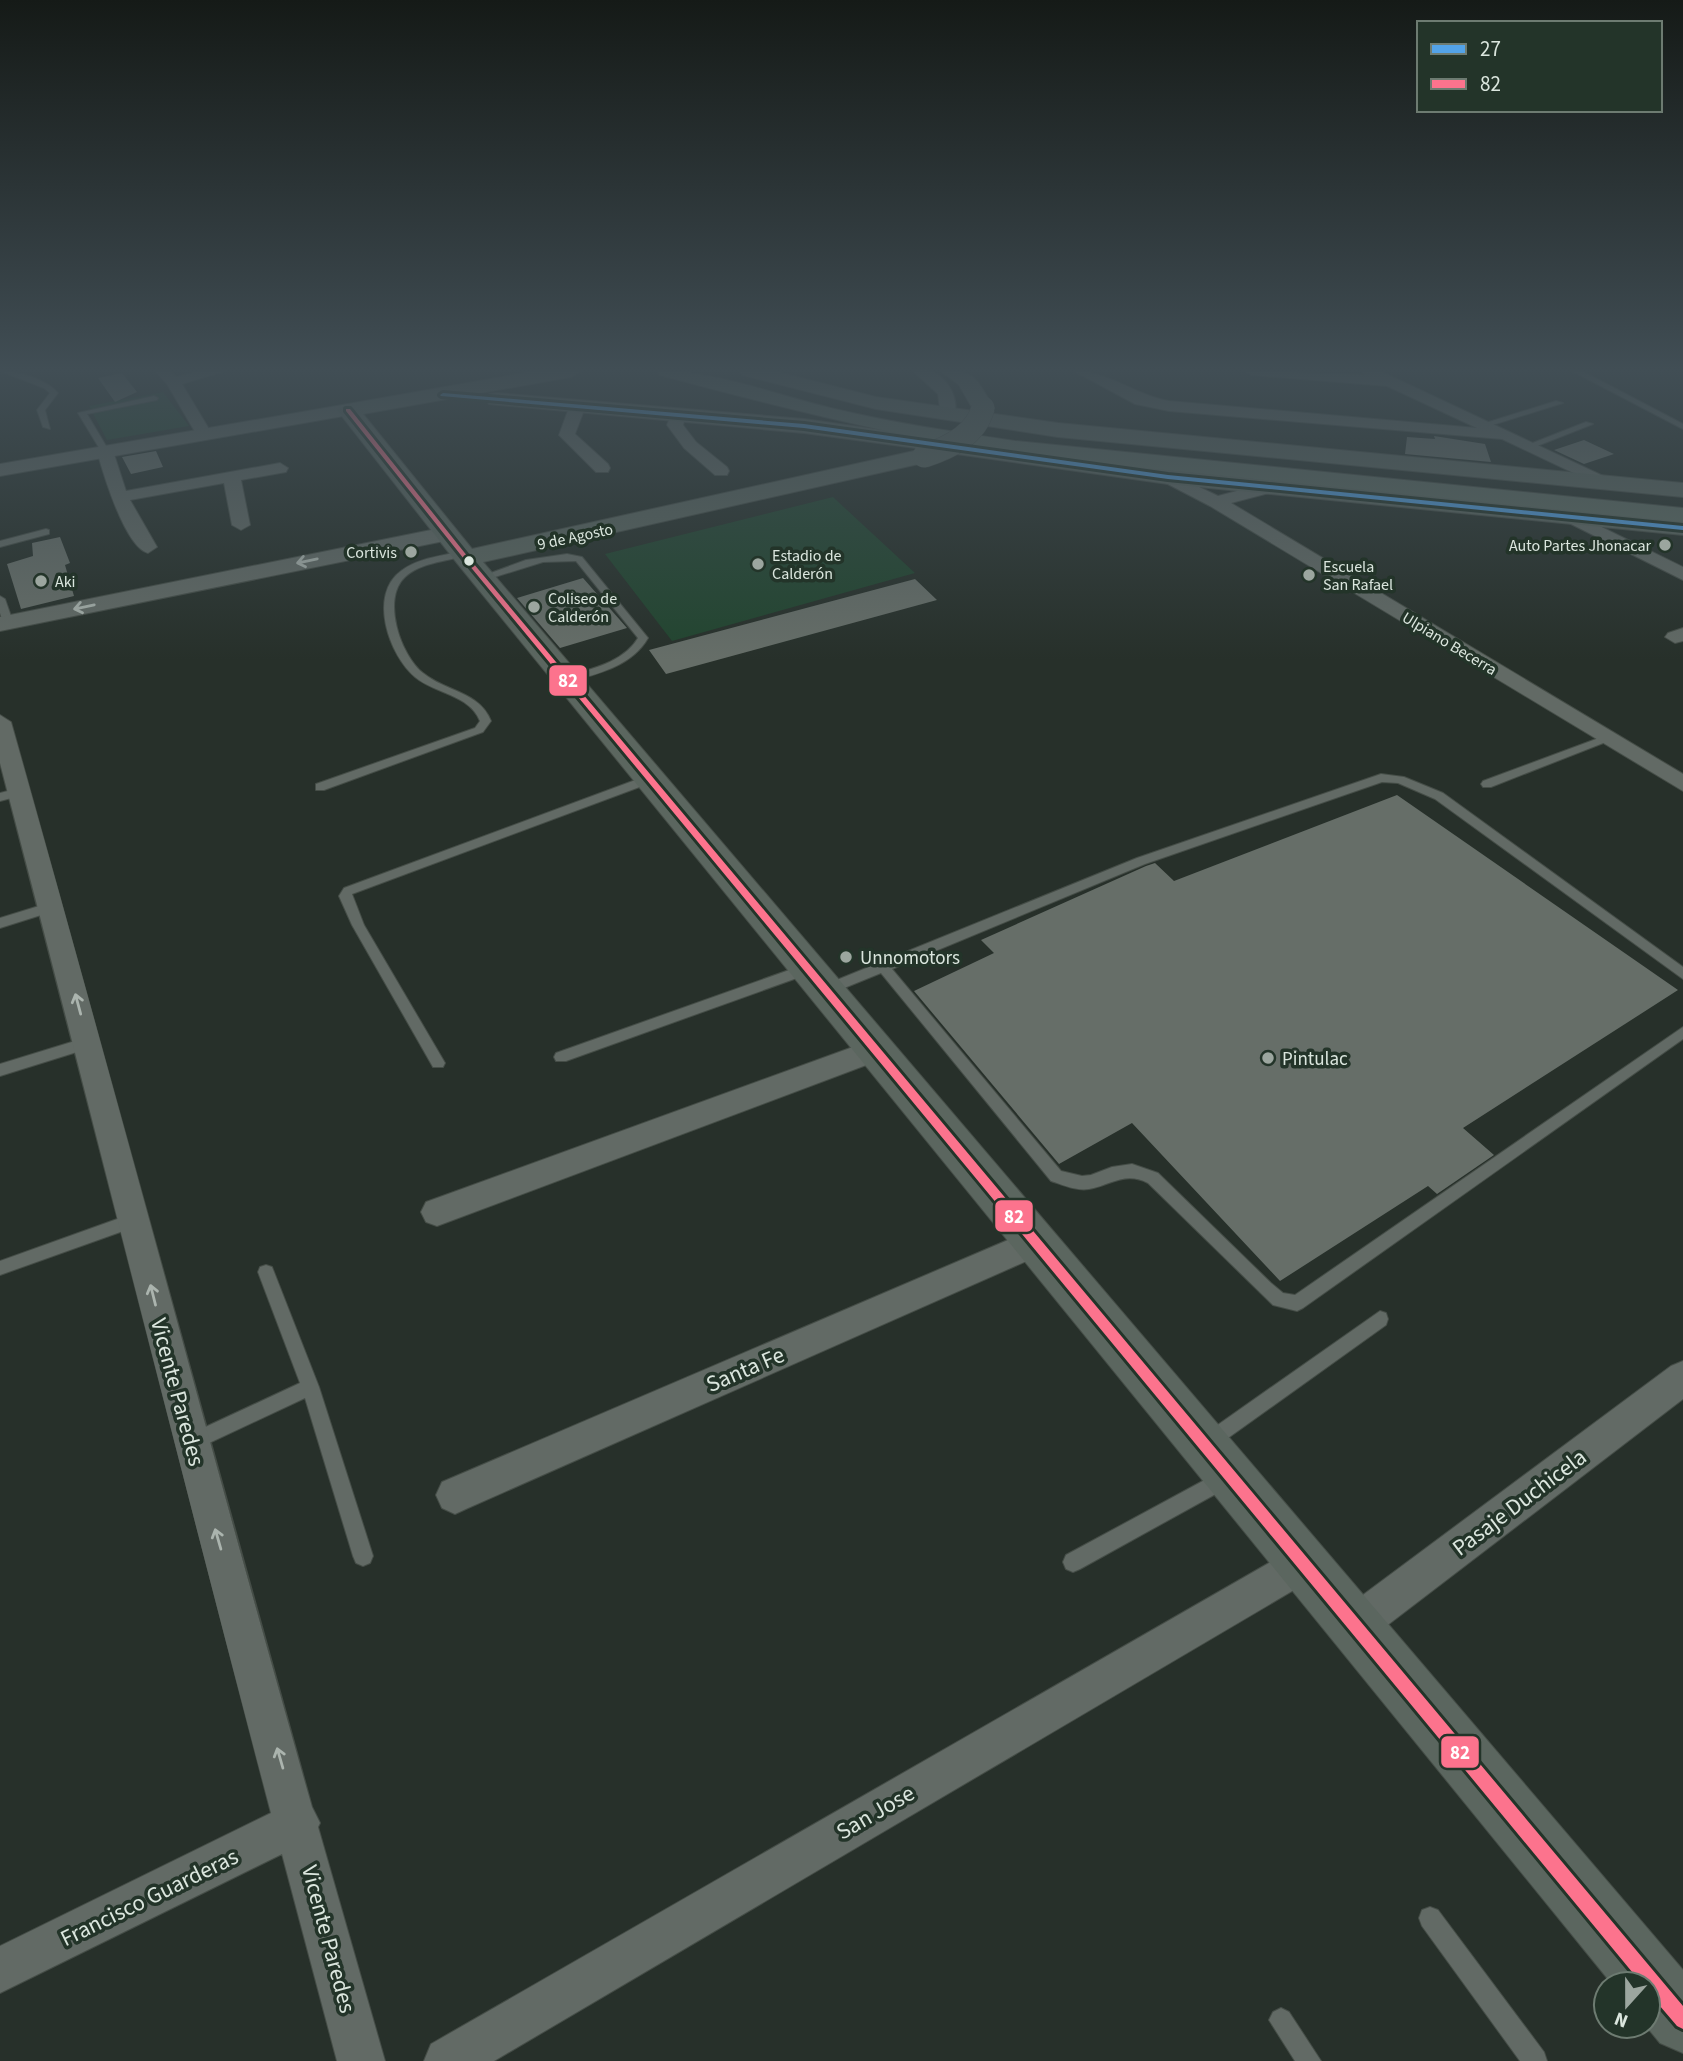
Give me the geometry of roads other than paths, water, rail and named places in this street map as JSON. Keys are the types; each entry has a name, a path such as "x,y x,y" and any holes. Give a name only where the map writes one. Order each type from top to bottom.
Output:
{"highway":[{"path":"1193,467 1682,526"},
{"path":"1380,467 1491,477 1683,500"}],"main road":[{"path":"393,467 649,779 1683,2020"},
{"name":"9 de Agosto","path":"463,555 565,539 863,467"},
{"path":"1098,467 1267,488 1435,497 1569,516 1682,526"},
{"path":"1401,467 1491,477 1683,490"}],"street":[{"path":"110,467 119,497 148,548"},
{"path":"716,467 721,471"},
{"path":"1575,467 1609,483"},
{"path":"119,497 280,468"},
{"path":"231,475 241,525"},
{"name":"Ulpiano Becerra","path":"1168,477 1216,502 1683,784"},
{"path":"1216,502 1267,488"},
{"path":"1569,516 1683,574"},
{"name":"9 de Agosto","path":"4,623 463,555"},
{"name":"Vicente Paredes","path":"0,722 9,795 52,907 190,1443 298,1823 361,2061"},
{"path":"437,1212 875,1050"},
{"name":"Santa Fe","path":"454,1495 1035,1242"},
{"name":"Pasaje Duchicela","path":"1354,1626 1683,1378"},
{"name":"San Jose","path":"448,2061 1303,1563"},
{"name":"Francisco Guarderas","path":"0,1970 298,1823"}],"lane":[{"path":"0,544 46,532"},
{"path":"320,787 479,730 486,721 485,715 472,702 418,676 399,646 390,618 389,599 401,576 422,564 463,555 538,561 566,557 579,559 643,638 640,647 615,662 568,679"},
{"path":"0,599 4,623"},
{"path":"1487,784 1607,738"},
{"path":"561,1057 816,980 884,968 1141,861 1381,778 1400,780 1439,796 1683,974"},
{"path":"438,1063 345,901 348,891 649,779"},
{"path":"0,923 52,907"},
{"path":"884,968 1056,1176 1073,1183 1093,1184 1115,1173 1133,1171 1153,1178 1265,1288 1279,1300 1297,1303 1683,1032"},
{"path":"0,1070 88,1043"},
{"path":"0,1268 134,1220"},
{"path":"266,1272 310,1387 363,1556"},
{"path":"1073,1562 1202,1493 1217,1460 1380,1319"},
{"path":"190,1443 310,1387"},
{"path":"1430,1918 1535,2061"},
{"path":"1281,2020 1309,2061"}],"place":[{"name":"Auto Partes Jhonacar","path":"1665,545"},
{"name":"Cortivis","path":"411,552"},
{"name":"Estadio de Calderón","path":"758,564"},
{"name":"Escuela San Rafael","path":"1309,575"},
{"name":"Aki","path":"41,581"},
{"name":"Coliseo de Calderón","path":"534,607"},
{"name":"Unnomotors","path":"846,957"},
{"name":"Pintulac","path":"1268,1058"}]}
